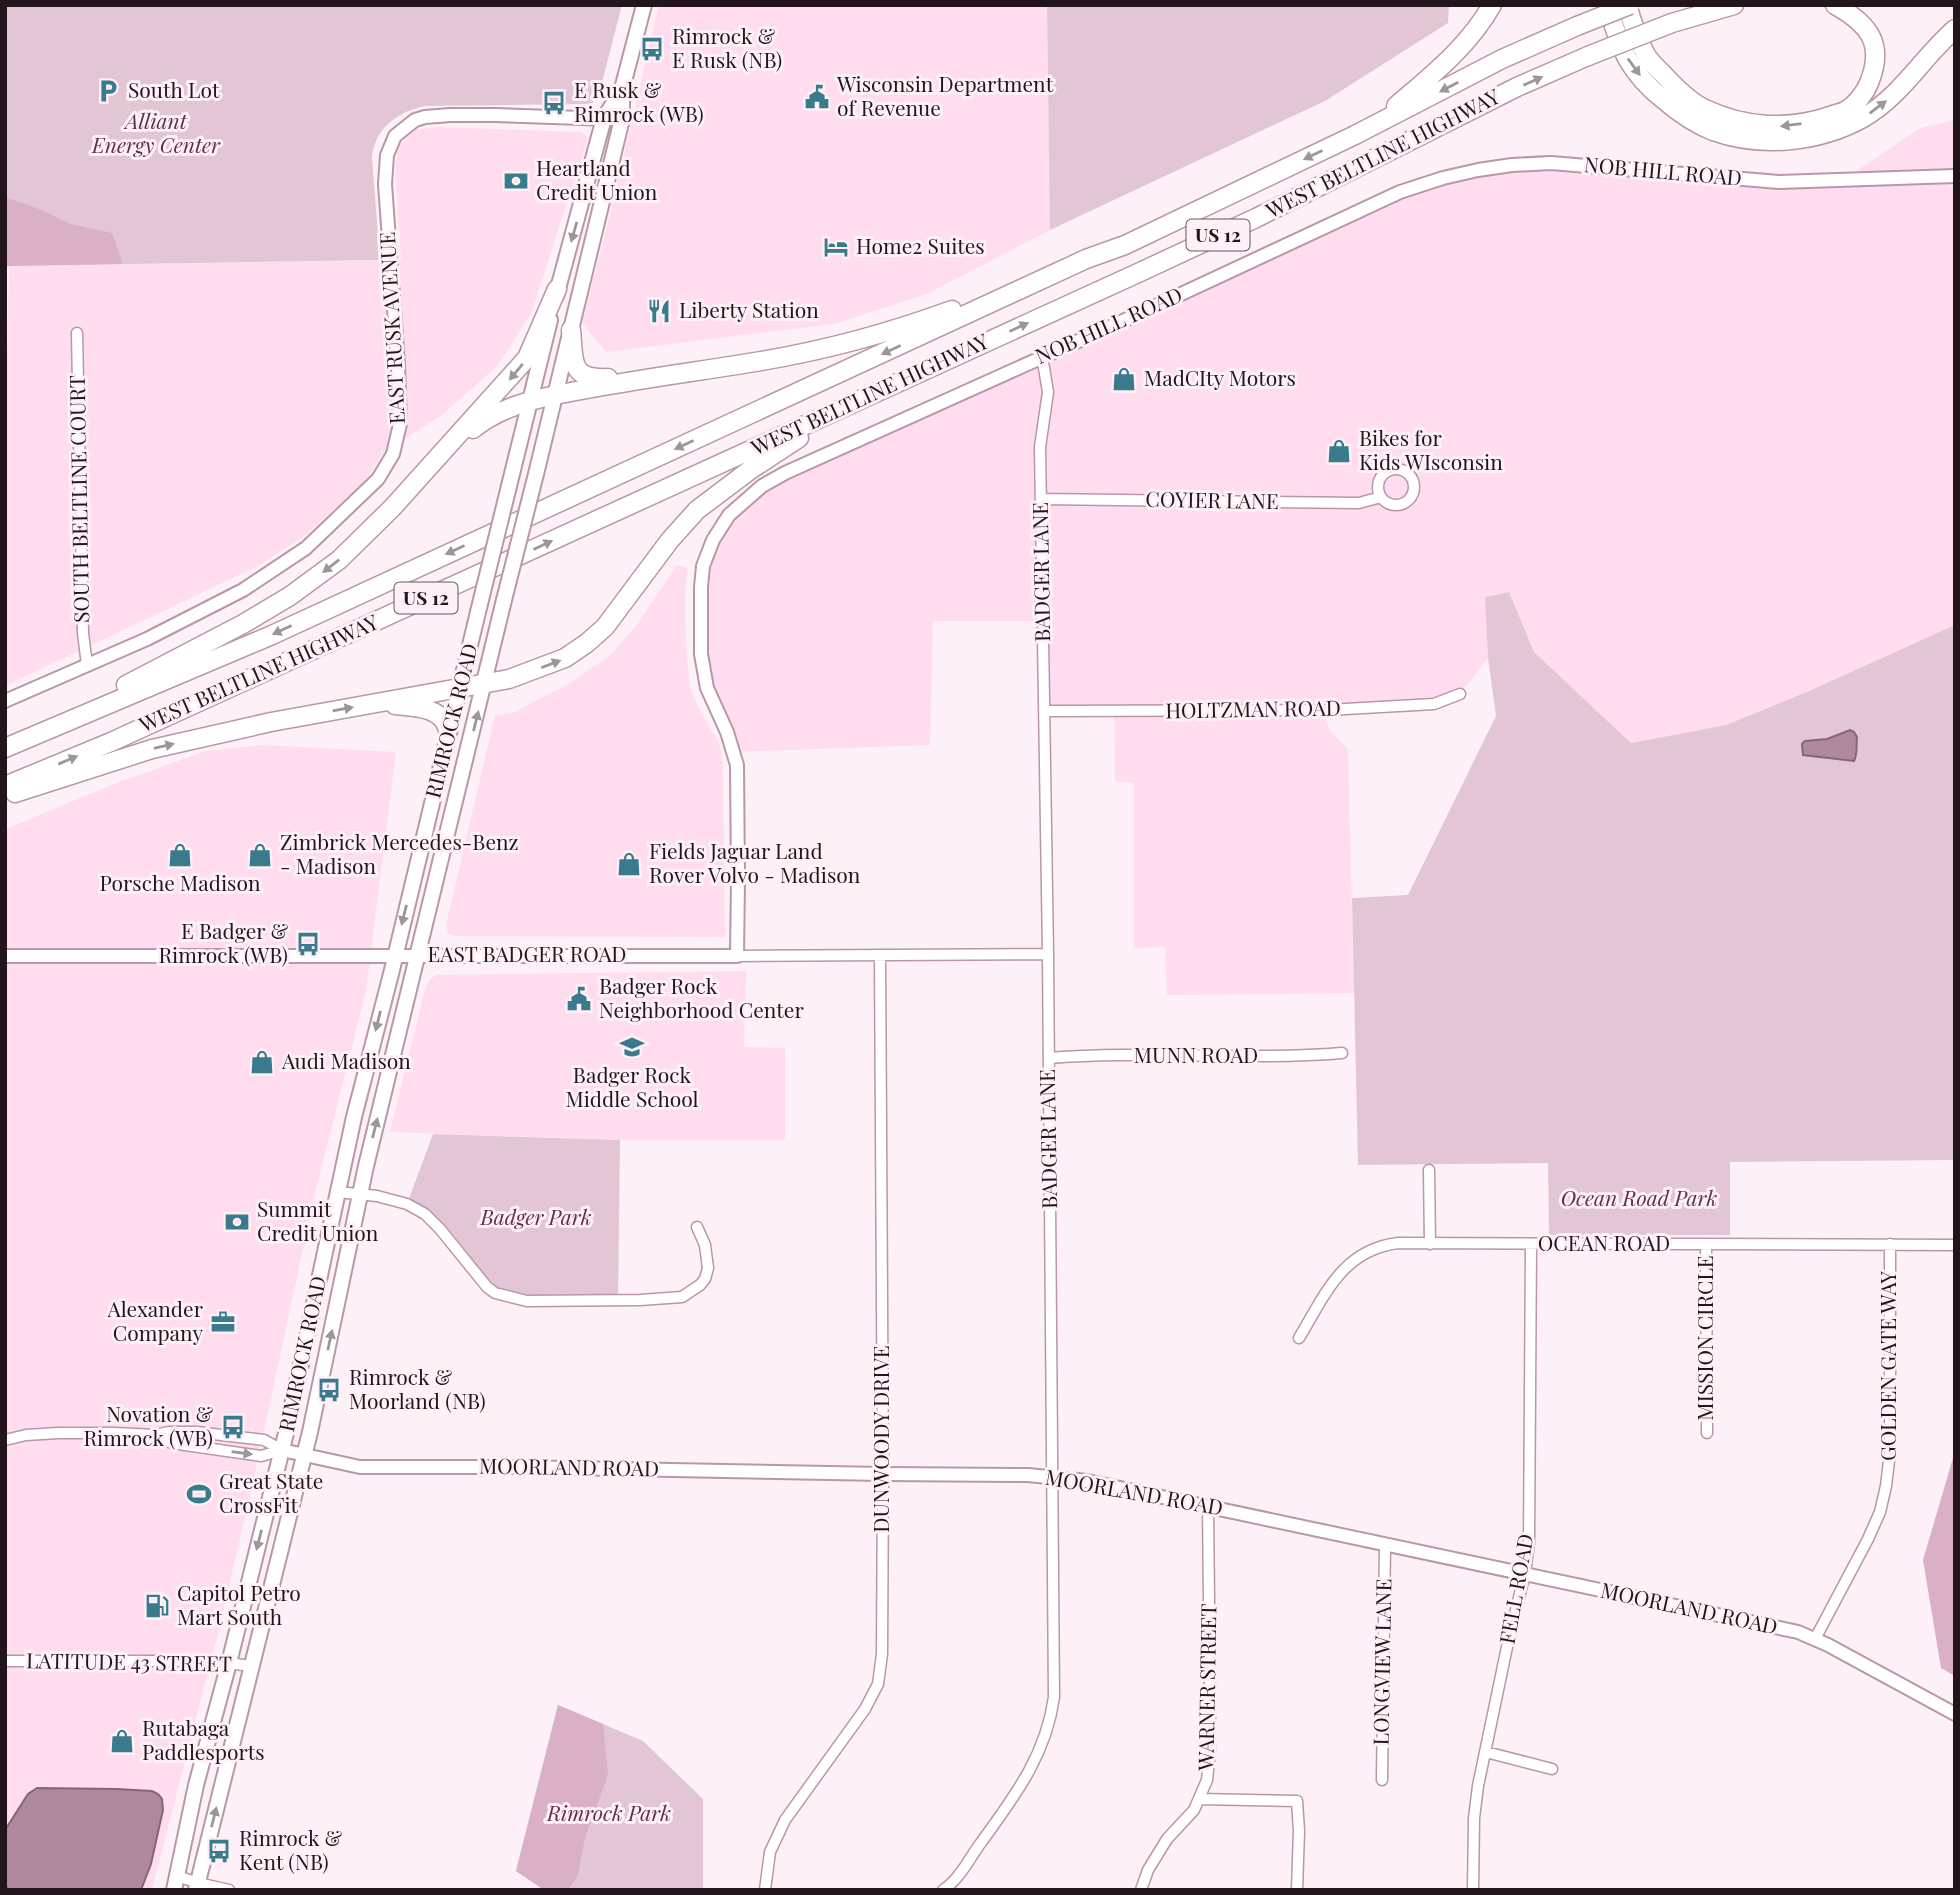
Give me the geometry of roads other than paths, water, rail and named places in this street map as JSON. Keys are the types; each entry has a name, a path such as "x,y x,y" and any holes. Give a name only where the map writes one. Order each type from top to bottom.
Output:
{"highway":[{"path":"1375,125 1451,59 1480,25 1492,5"},
{"path":"1607,5 1629,61 1651,89 1681,114 1712,131 1752,141 1791,141 1828,133 1863,118 1894,95 1955,29"},
{"path":"1629,5 1633,26 1647,57 1677,89 1704,109 1742,122 1779,126 1810,123 1846,110 1866,92 1875,68 1875,48 1869,33 1855,16 1835,5"},
{"name":"WEST BELTLINE HIGHWAY","path":"5,748 272,635 1086,259 1125,244 1375,125 1502,59 1629,5"},
{"name":"WEST BELTLINE HIGHWAY","path":"5,786 111,742 1256,218 1517,87 1672,23 1734,5"},
{"path":"439,456 484,420 504,409 555,396 832,348 903,328 1086,259"},
{"path":"5,748 206,644 290,596 339,560 393,507 527,358 557,289"},
{"path":"571,330 573,362 583,375 592,379 668,375"},
{"path":"5,796 152,749 271,722 509,679 565,658 605,627 670,540 697,510 750,470 845,407"},
{"path":"377,702 425,709 441,716 446,721 448,730"}],"main road":[{"name":"RIMROCK ROAD","path":"197,1886 304,1455 360,1195 416,955 622,119 622,89 644,5"},
{"name":"RIMROCK ROAD","path":"176,1883 197,1785 282,1450 354,1118 557,289 604,118 622,89"}],"street":[{"name":"EAST RUSK AVENUE","path":"5,701 147,639 262,579 306,548 366,493 386,470 397,443 400,424 385,184 387,155 395,136 415,120 432,116 622,119"},
{"name":"NOB HILL ROAD","path":"737,956 737,765 727,732 707,688 701,654 701,587 704,566 713,540 729,515 752,494 774,480 1400,192 1443,178 1512,165 1551,163 1779,181 1955,176"},
{"name":"SOUTH BELTLINE COURT","path":"77,332 83,634 87,665"},
{"name":"BADGER LANE","path":"943,1890 950,1886 1024,1782 1042,1746 1052,1714 1054,1697 1048,954 1040,447 1048,392 1042,356"},
{"name":"COYIER LANE","path":"1041,499 1359,503 1381,497"},
{"name":"HOLTZMAN ROAD","path":"1045,711 1308,711 1407,707 1434,704 1460,694"},
{"name":"EAST BADGER ROAD","path":"5,956 1048,954"},
{"name":"DUNWOODY DRIVE","path":"765,1890 770,1852 785,1820 865,1709 878,1684 882,1654 880,955"},
{"name":"MUNN ROAD","path":"1049,1058 1133,1055 1302,1056 1342,1053"},
{"path":"1429,1170 1430,1244"},
{"path":"337,1192 377,1196 407,1204 425,1214 440,1228 487,1287 503,1296 527,1301 682,1297 700,1285 708,1268 705,1245 696,1227"},
{"name":"FELL ROAD","path":"1473,1890 1474,1818 1478,1786 1525,1573 1529,1543 1531,1244"},
{"name":"MISSION CIRCLE","path":"1706,1244 1707,1433"},
{"name":"GOLDEN GATE WAY","path":"1815,1639 1868,1539 1880,1512 1886,1486 1890,1452 1889,1244"},
{"name":"OCEAN ROAD","path":"1299,1338 1340,1272 1359,1257 1384,1245 1955,1245"},
{"path":"5,1440 26,1435 58,1433 155,1435 196,1432 264,1440 282,1450"},
{"name":"MOORLAND ROAD","path":"282,1450 360,1467 1028,1475 1087,1480 1798,1632 1955,1714"},
{"name":"WARNER STREET","path":"1141,1890 1148,1870 1167,1839 1194,1810 1207,1780 1210,1750 1208,1506"},
{"name":"LONGVIEW LANE","path":"1382,1780 1385,1544"},
{"name":"LATITUDE 43 STREET","path":"5,1661 211,1661 252,1666"},
{"path":"1486,1752 1552,1769"},
{"path":"1200,1799 1297,1801 1297,1890"},
{"path":"176,1883 229,1890"}],"place":[{"name":"Rimrock & E Rusk (NB)","path":"652,49"},
{"name":"South Lot","path":"108,91"},
{"name":"Wisconsin Department of Revenue","path":"817,97"},
{"name":"E Rusk & Rimrock (WB)","path":"554,103"},
{"name":"Heartland Credit Union","path":"516,181"},
{"name":"Home2 Suites","path":"836,247"},
{"name":"Liberty Station","path":"659,311"},
{"name":"MadCIty Motors","path":"1124,379"},
{"name":"Bikes for Kids WIsconsin","path":"1339,451"},
{"name":"Porsche Madison","path":"180,855"},
{"name":"Zimbrick Mercedes-Benz - Madison","path":"260,855"},
{"name":"Fields Jaguar Land Rover Volvo - Madison","path":"629,864"},
{"name":"E Badger & Rimrock (WB)","path":"308,944"},
{"name":"Badger Rock Neighborhood Center","path":"579,999"},
{"name":"Badger Rock Middle School","path":"632,1047"},
{"name":"Audi Madison","path":"262,1062"},
{"name":"Summit Credit Union","path":"237,1222"},
{"name":"Alexander Company","path":"223,1322"},
{"name":"Rimrock & Moorland (NB)","path":"329,1390"},
{"name":"Novation & Rimrock (WB)","path":"233,1427"},
{"name":"Great State CrossFit","path":"199,1494"},
{"name":"Capitol Petro Mart South","path":"157,1606"},
{"name":"Rutabaga Paddlesports","path":"122,1741"},
{"name":"Rimrock & Kent (NB)","path":"219,1851"}],"park label":[{"name":"Alliant Energy Center","path":"156,134"},
{"name":"Ocean Road Park","path":"1639,1199"},
{"name":"Badger Park","path":"536,1218"},
{"name":"Rimrock Park","path":"609,1814"}]}
